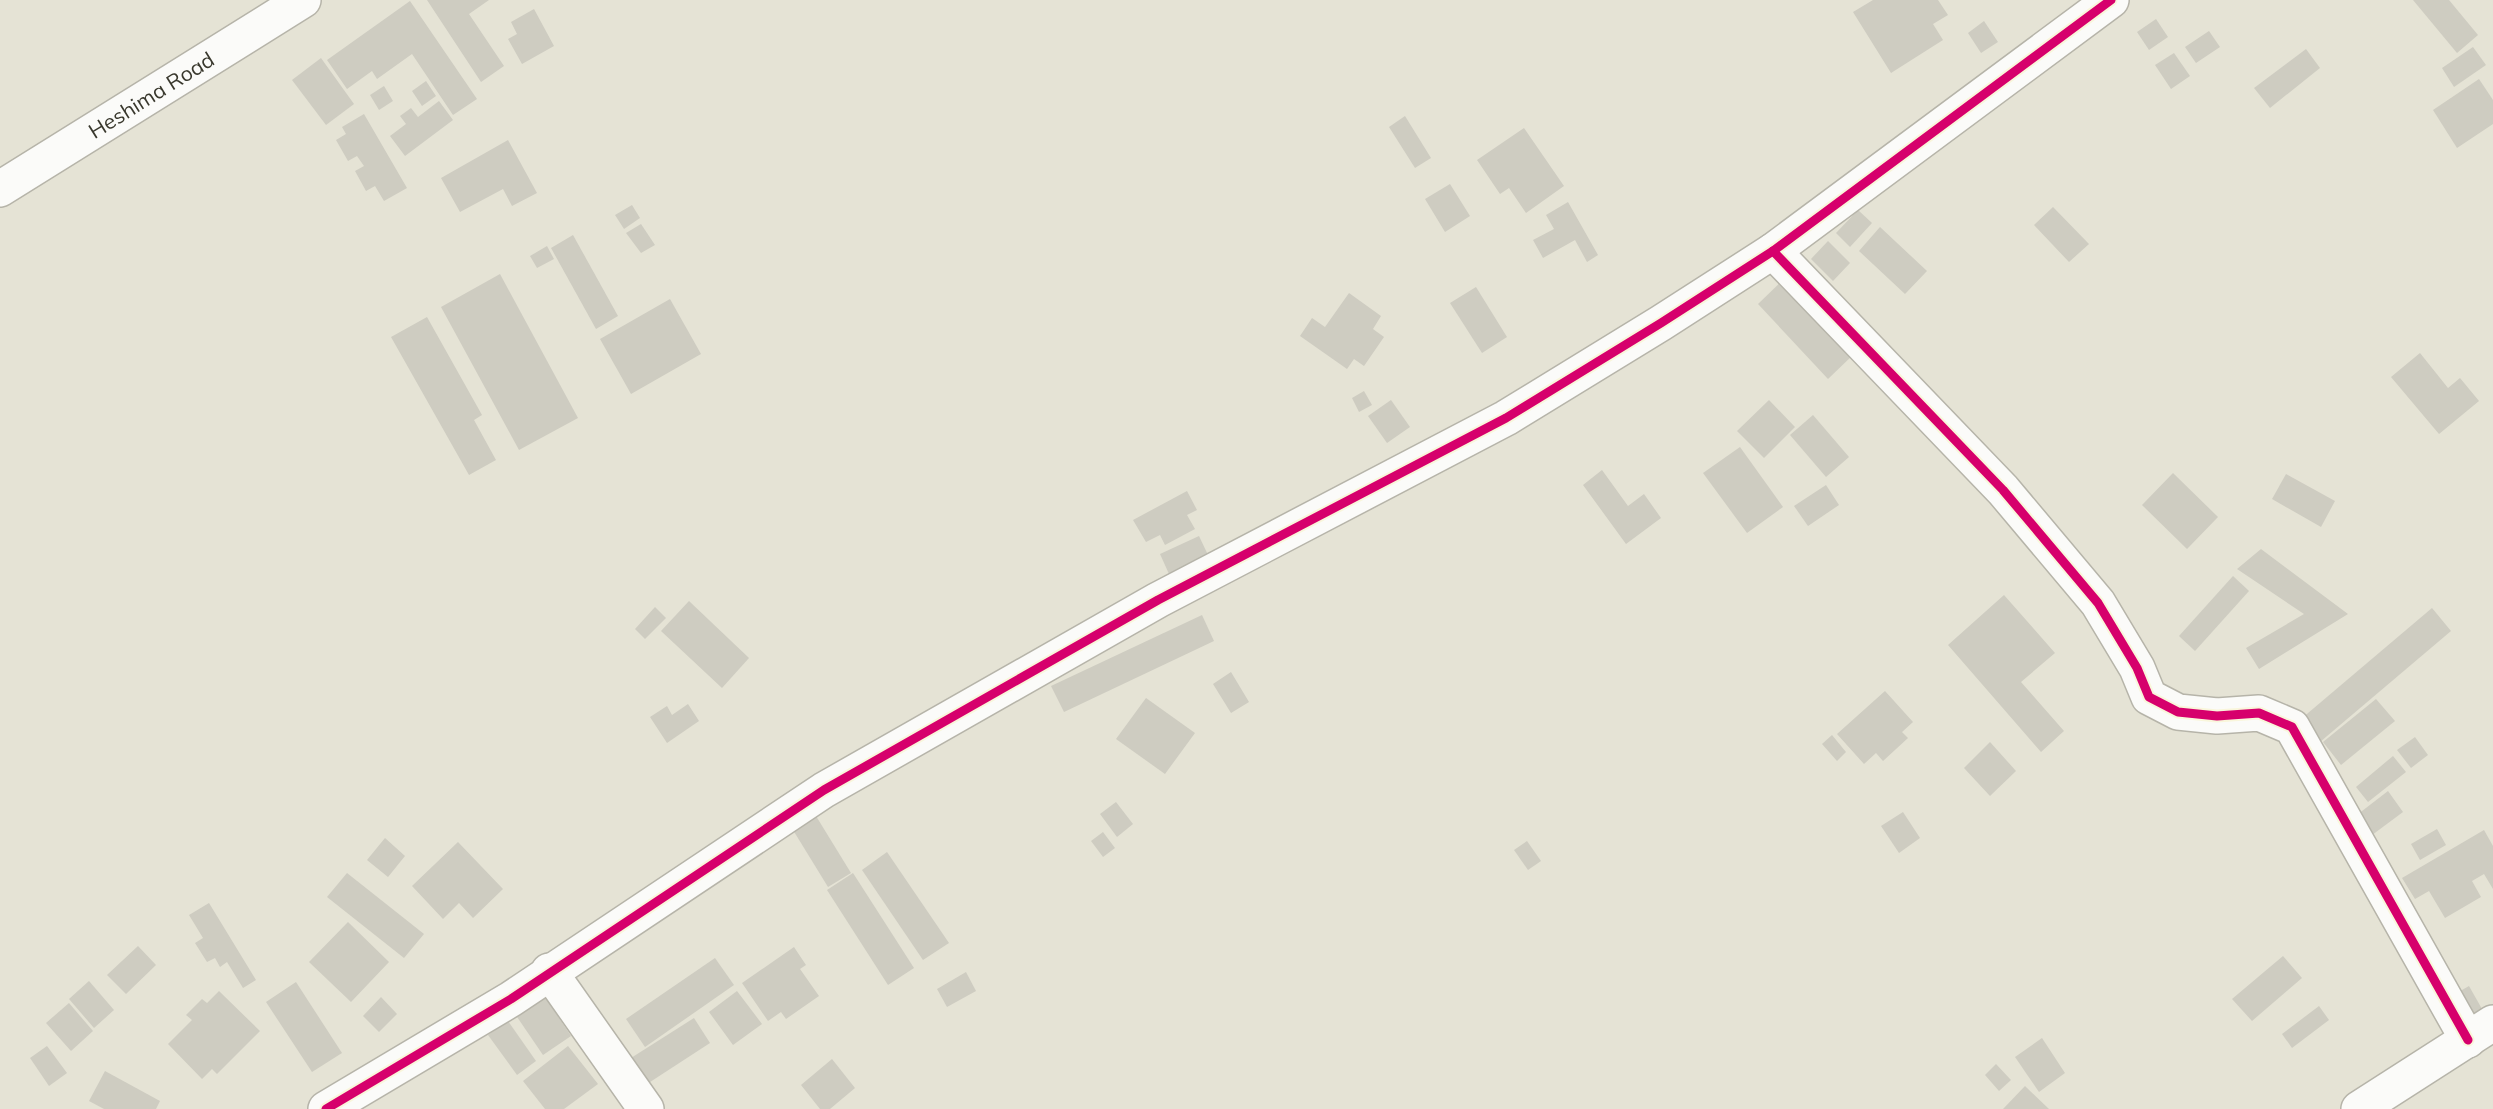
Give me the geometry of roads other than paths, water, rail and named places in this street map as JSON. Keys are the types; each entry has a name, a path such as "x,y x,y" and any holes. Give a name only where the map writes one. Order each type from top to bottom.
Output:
{"street":[{"name":"Heshima Road","path":"0,189 303,0"},
{"path":"326,1109 511,999 549,971 824,790 1158,600 1506,418 1773,251 2111,0"},
{"path":"1773,251 2003,490 2098,603 2137,668 2149,698 2178,712 2217,716 2259,713 2292,727 2480,1032 2359,1109"},
{"path":"549,971 646,1109"}]}
